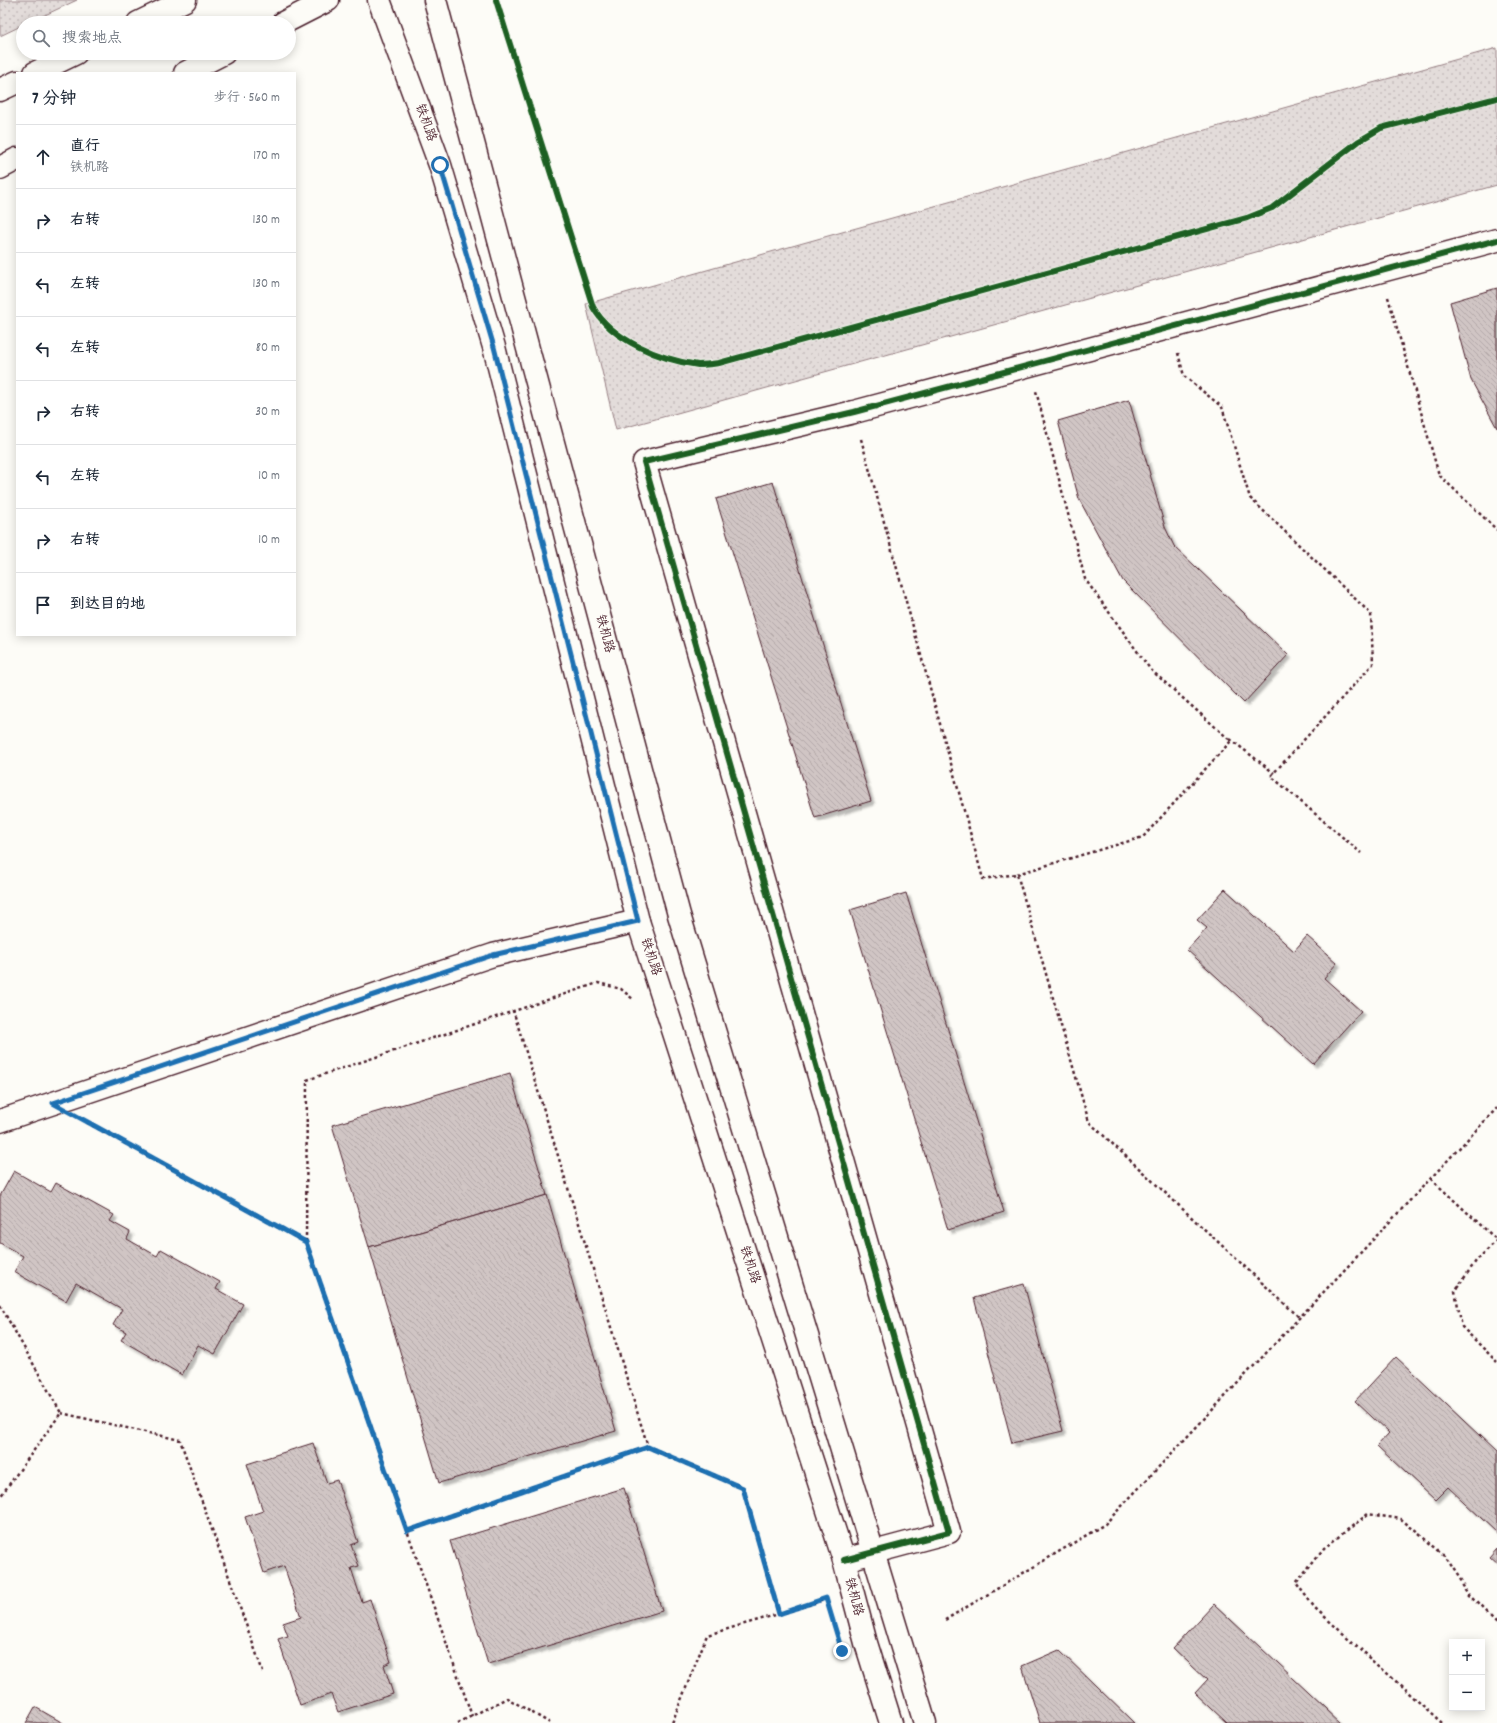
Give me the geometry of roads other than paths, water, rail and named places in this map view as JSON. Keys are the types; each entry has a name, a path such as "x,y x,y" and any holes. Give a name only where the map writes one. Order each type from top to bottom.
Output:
{"main road":[{"path":"152,16 185,0"},
{"path":"296,16 328,0"},
{"name":"铁机路","path":"379,0 440,165 494,347 638,921 844,1560 866,1643 891,1723"},
{"name":"铁机路","path":"435,0 678,915 925,1723"},
{"path":"37,72 62,60"},
{"path":"187,72 210,60"},
{"path":"0,90 16,82"},
{"path":"0,168 16,160"},
{"path":"844,1560 949,1532 644,462 854,412 1497,240"},
{"path":"0,1121 493,955 638,921"}]}
